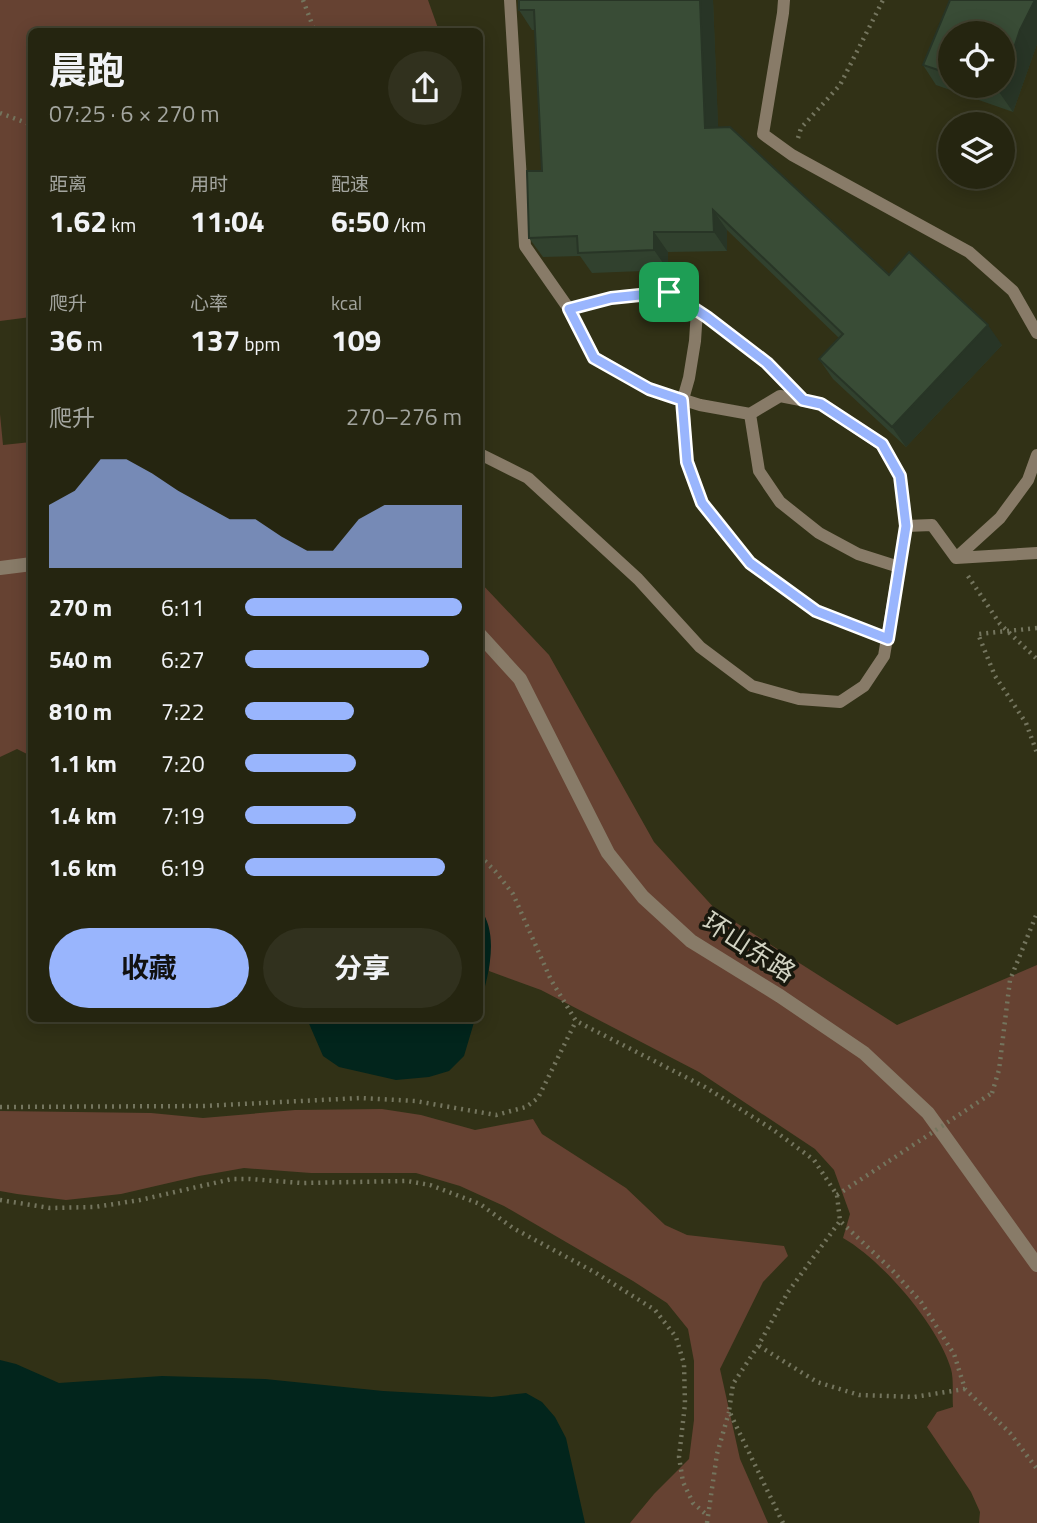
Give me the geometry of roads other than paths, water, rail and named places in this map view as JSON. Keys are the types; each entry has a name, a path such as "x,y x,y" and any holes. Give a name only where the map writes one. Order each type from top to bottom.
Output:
{"street":[{"path":"0,568 28,564"},
{"name":"环山东路","path":"483,638 520,679 608,853 643,897 691,940 864,1053 928,1113 1037,1265"}],"lane":[{"path":"483,456 528,478 638,579 699,648 752,686 799,699 840,702 864,686 884,656 906,526 900,476 882,444 821,404 780,396 750,414 700,405 649,389 594,358 569,309 525,246 510,0"},
{"path":"783,0 763,134 792,155 969,252 1013,291 1037,333"},
{"path":"569,309 611,298 669,292 767,363 803,400"},
{"path":"697,310 693,354 682,400 687,462 702,503 750,563 816,611 888,639"},
{"path":"750,414 759,471 780,502 819,533 858,554 899,567"},
{"path":"956,558 1000,518 1028,480 1037,455"},
{"path":"906,526 932,525 956,558"},
{"path":"956,558 1037,553"}],"water":[{"path":"483,914 490,931 489,969 483,993"},
{"path":"308,1022 474,1022 464,1056 449,1071 429,1077 396,1080 339,1067 323,1056"},
{"path":"0,1360 59,1383 162,1376 265,1379 383,1391 492,1397 526,1393 542,1402 555,1417 566,1438 585,1523 0,1523"}]}
